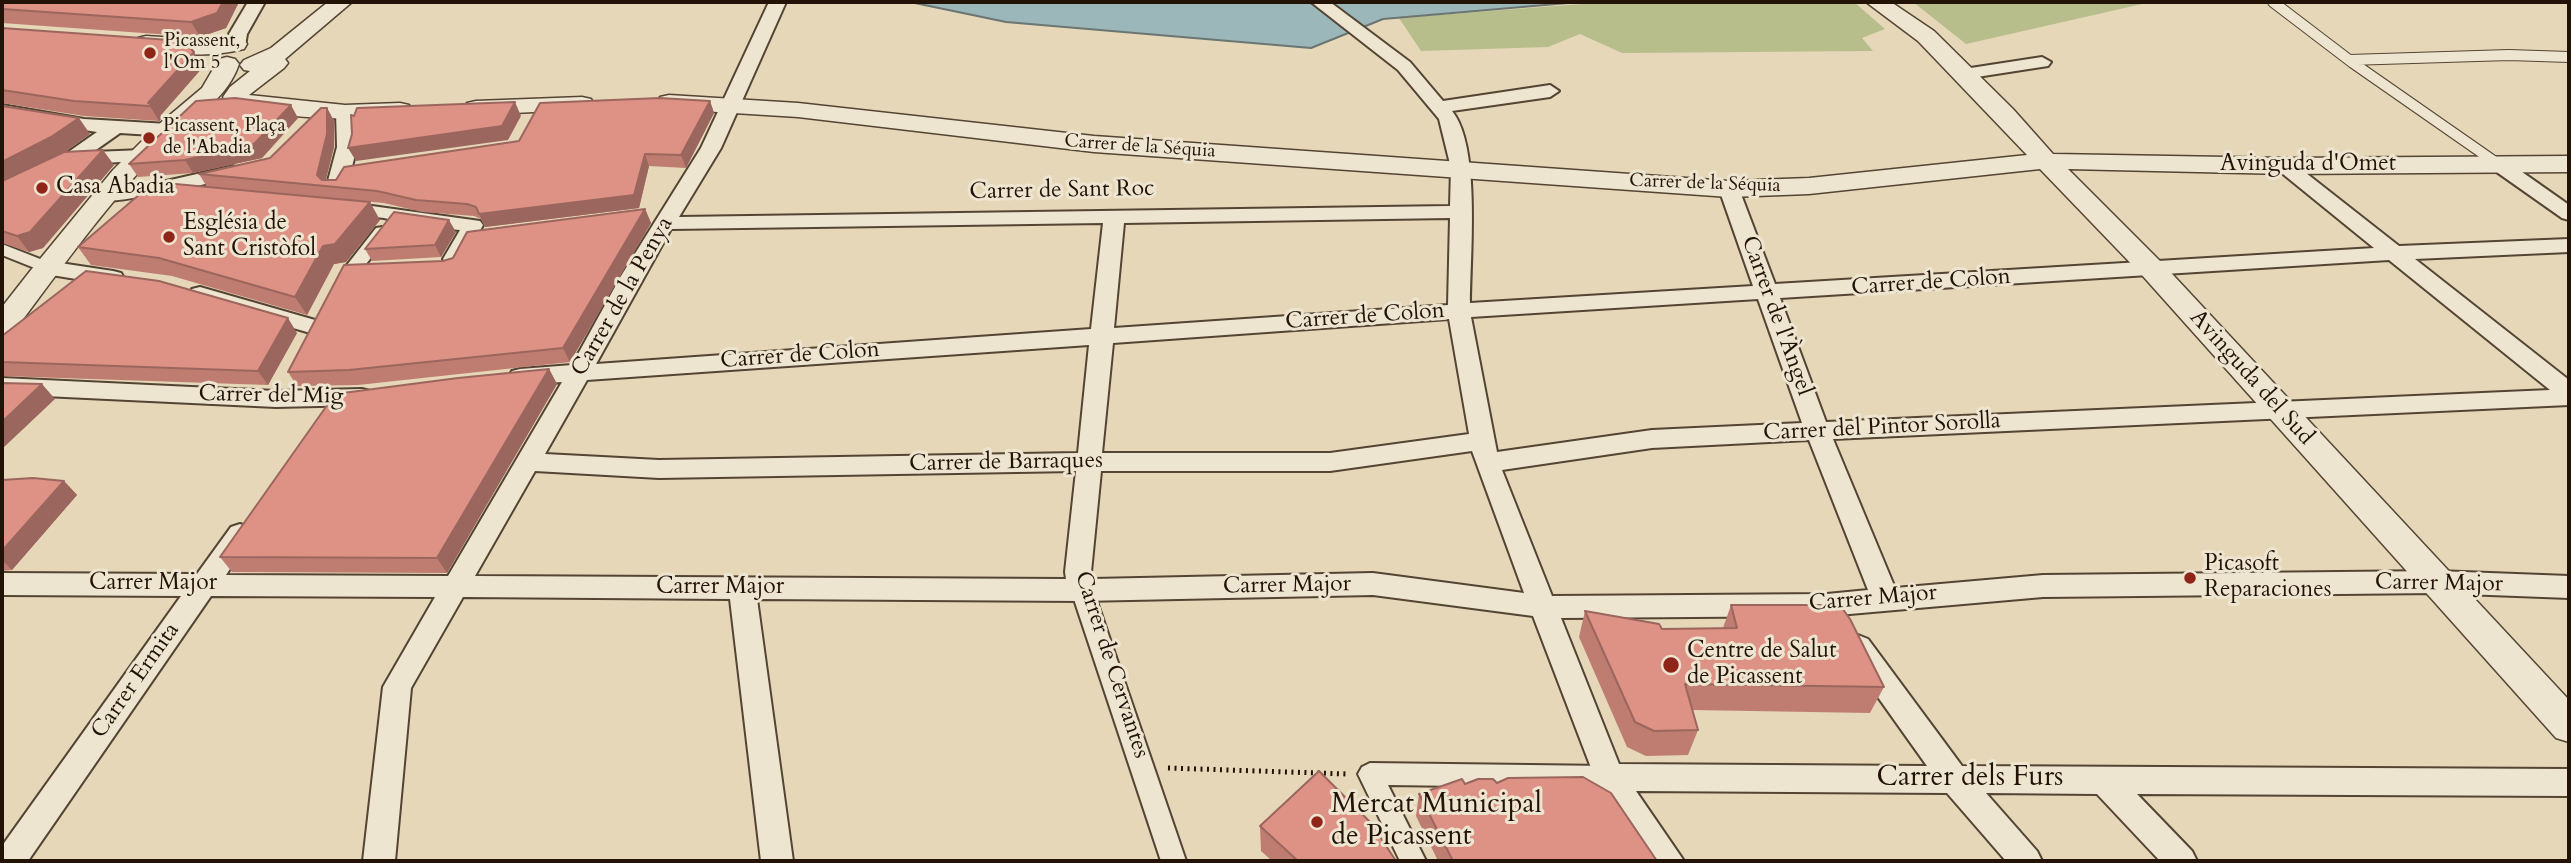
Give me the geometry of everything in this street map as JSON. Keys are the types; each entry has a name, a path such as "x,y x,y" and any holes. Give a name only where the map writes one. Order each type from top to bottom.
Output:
{"street":[{"path":"2,327 108,194 167,130 195,108 229,62 238,34 256,2"},
{"path":"121,41 229,62 274,48 341,2"},
{"name":"Carrer de la Penya","path":"379,861 397,687 580,372 661,217 711,148 777,2"},
{"path":"1320,2 1359,29 1404,66 1448,118 1461,168 1459,311 1485,452 1609,777 1668,861"},
{"name":"Avinguda del Sud","path":"1891,5 1964,74 2151,268 2569,726"},
{"path":"229,62 238,92 276,62 274,48"},
{"path":"229,62 250,104 334,111 417,110"},
{"path":"1964,74 2042,62"},
{"path":"1438,107 1550,91"},
{"name":"Carrer de la Séquia","path":"640,102 732,104 1094,144 1729,189 1821,185 2046,161"},
{"path":"453,109 533,116 604,103"},
{"path":"2,111 115,128 167,130"},
{"path":"305,128 334,111"},
{"path":"334,111 347,147 340,172 324,206 422,221 474,225 450,266 436,267"},
{"path":"2,194 71,159 115,128"},
{"path":"71,159 143,156"},
{"name":"Avinguda d'Omet","path":"2046,161 2286,166 2569,164"},
{"path":"2498,164 2569,214"},
{"path":"2286,166 2569,394"},
{"path":"108,194 151,190 256,167"},
{"path":"340,172 365,168"},
{"name":"Carrer de l'Àngel","path":"1729,189 1817,430 1885,598"},
{"path":"151,190 220,197"},
{"name":"Carrer de Sant Roc","path":"661,217 1459,212"},
{"path":"346,275 396,215"},
{"name":"Carrer de Cervantes","path":"1114,215 1078,572 1174,861"},
{"path":"466,238 494,235"},
{"name":"Carrer de Colon","path":"580,372 1459,311 2394,253 2569,245"},
{"path":"6,254 47,268 132,280"},
{"path":"346,275 380,268"},
{"path":"184,290 314,327"},
{"path":"301,351 326,304"},
{"path":"491,379 580,372"},
{"path":"276,399 289,375"},
{"name":"Carrer del Mig","path":"2,386 276,399 328,410 382,395"},
{"name":"Carrer del Pintor Sorolla","path":"1485,452 1817,430 2569,394"},
{"name":"Carrer de Barraques","path":"527,462 659,469 1088,462 1330,462 1485,452"},
{"name":"Carrer Ermita","path":"10,861 258,508"},
{"name":"Carrer Major","path":"2,584 1082,590 1373,584 1545,607 1828,605 2043,586 2437,582 2569,587"},
{"path":"742,588 777,861"},
{"path":"1828,605 1954,779 2026,861"},
{"path":"1370,774 1413,861"},
{"name":"Carrer dels Furs","path":"1370,774 2569,782"},
{"path":"2104,780 2181,861"}],"lane":[{"path":"2273,2 2348,60 2498,164"},
{"path":"2348,60 2509,55 2569,57"}],"path":[{"path":"1144,767 1370,774"}],"green space":[{"path":"1608,2 1854,2 1885,29 1862,38 1873,51 1622,53 1580,34 1548,47 1421,51 1399,18"},
{"path":"1913,2 2151,2 1966,44"}],"water":[{"path":"910,2 1580,2 1383,19 1311,48 1006,22"}],"building":[{"path":"2,2 223,2 217,13 191,22 2,9"},
{"path":"2,28 184,41 194,52 148,103 153,102 149,106 74,101 2,90"},
{"path":"235,98 291,105 254,144 185,160 129,164 196,101"},
{"path":"660,98 710,101 681,155 645,154 634,195 479,214 476,207 467,204 416,200 377,191 199,174 270,158 321,108 327,108 327,134 317,175 322,180 336,180 344,167 519,141 540,103"},
{"path":"515,102 502,126 348,148 352,134 351,115 354,116 357,108"},
{"path":"2,106 79,118 51,137 2,162"},
{"path":"103,150 30,232 17,236 2,231 2,181 64,152"},
{"path":"154,182 370,202 335,244 323,246 295,297 159,258 78,247"},
{"path":"645,209 563,348 349,370 288,372 344,265 443,261 453,258 467,232"},
{"path":"394,212 449,220 435,245 365,249"},
{"path":"86,271 159,281 288,318 258,371 2,362 2,336"},
{"path":"549,369 437,558 220,557 335,394"},
{"path":"2,383 42,384 2,422"},
{"path":"33,478 64,481 2,551 2,480"},
{"path":"1731,605 1840,605 1850,619 1884,687 1685,684 1698,730 1654,731 1635,722 1585,611 1659,624 1662,629 1737,628"},
{"path":"1319,771 1371,823 1396,861 1298,861 1260,826"},
{"path":"1583,777 1611,793 1657,861 1453,861 1419,794 1462,779 1465,784 1478,779 1493,779 1497,783 1508,778"}],"place":[{"name":"Picassent, l'Om 5","path":"150,53"},
{"name":"Picassent, Plaça de l'Abadia","path":"149,138"},
{"name":"Casa Abadia","path":"42,188"},
{"name":"Església de Sant Cristòfol","path":"169,237"},
{"name":"Picasoft Reparaciones","path":"2190,578"},
{"name":"Centre de Salut de Picassent","path":"1671,665"},
{"name":"Mercat Municipal de Picassent","path":"1317,822"}]}
